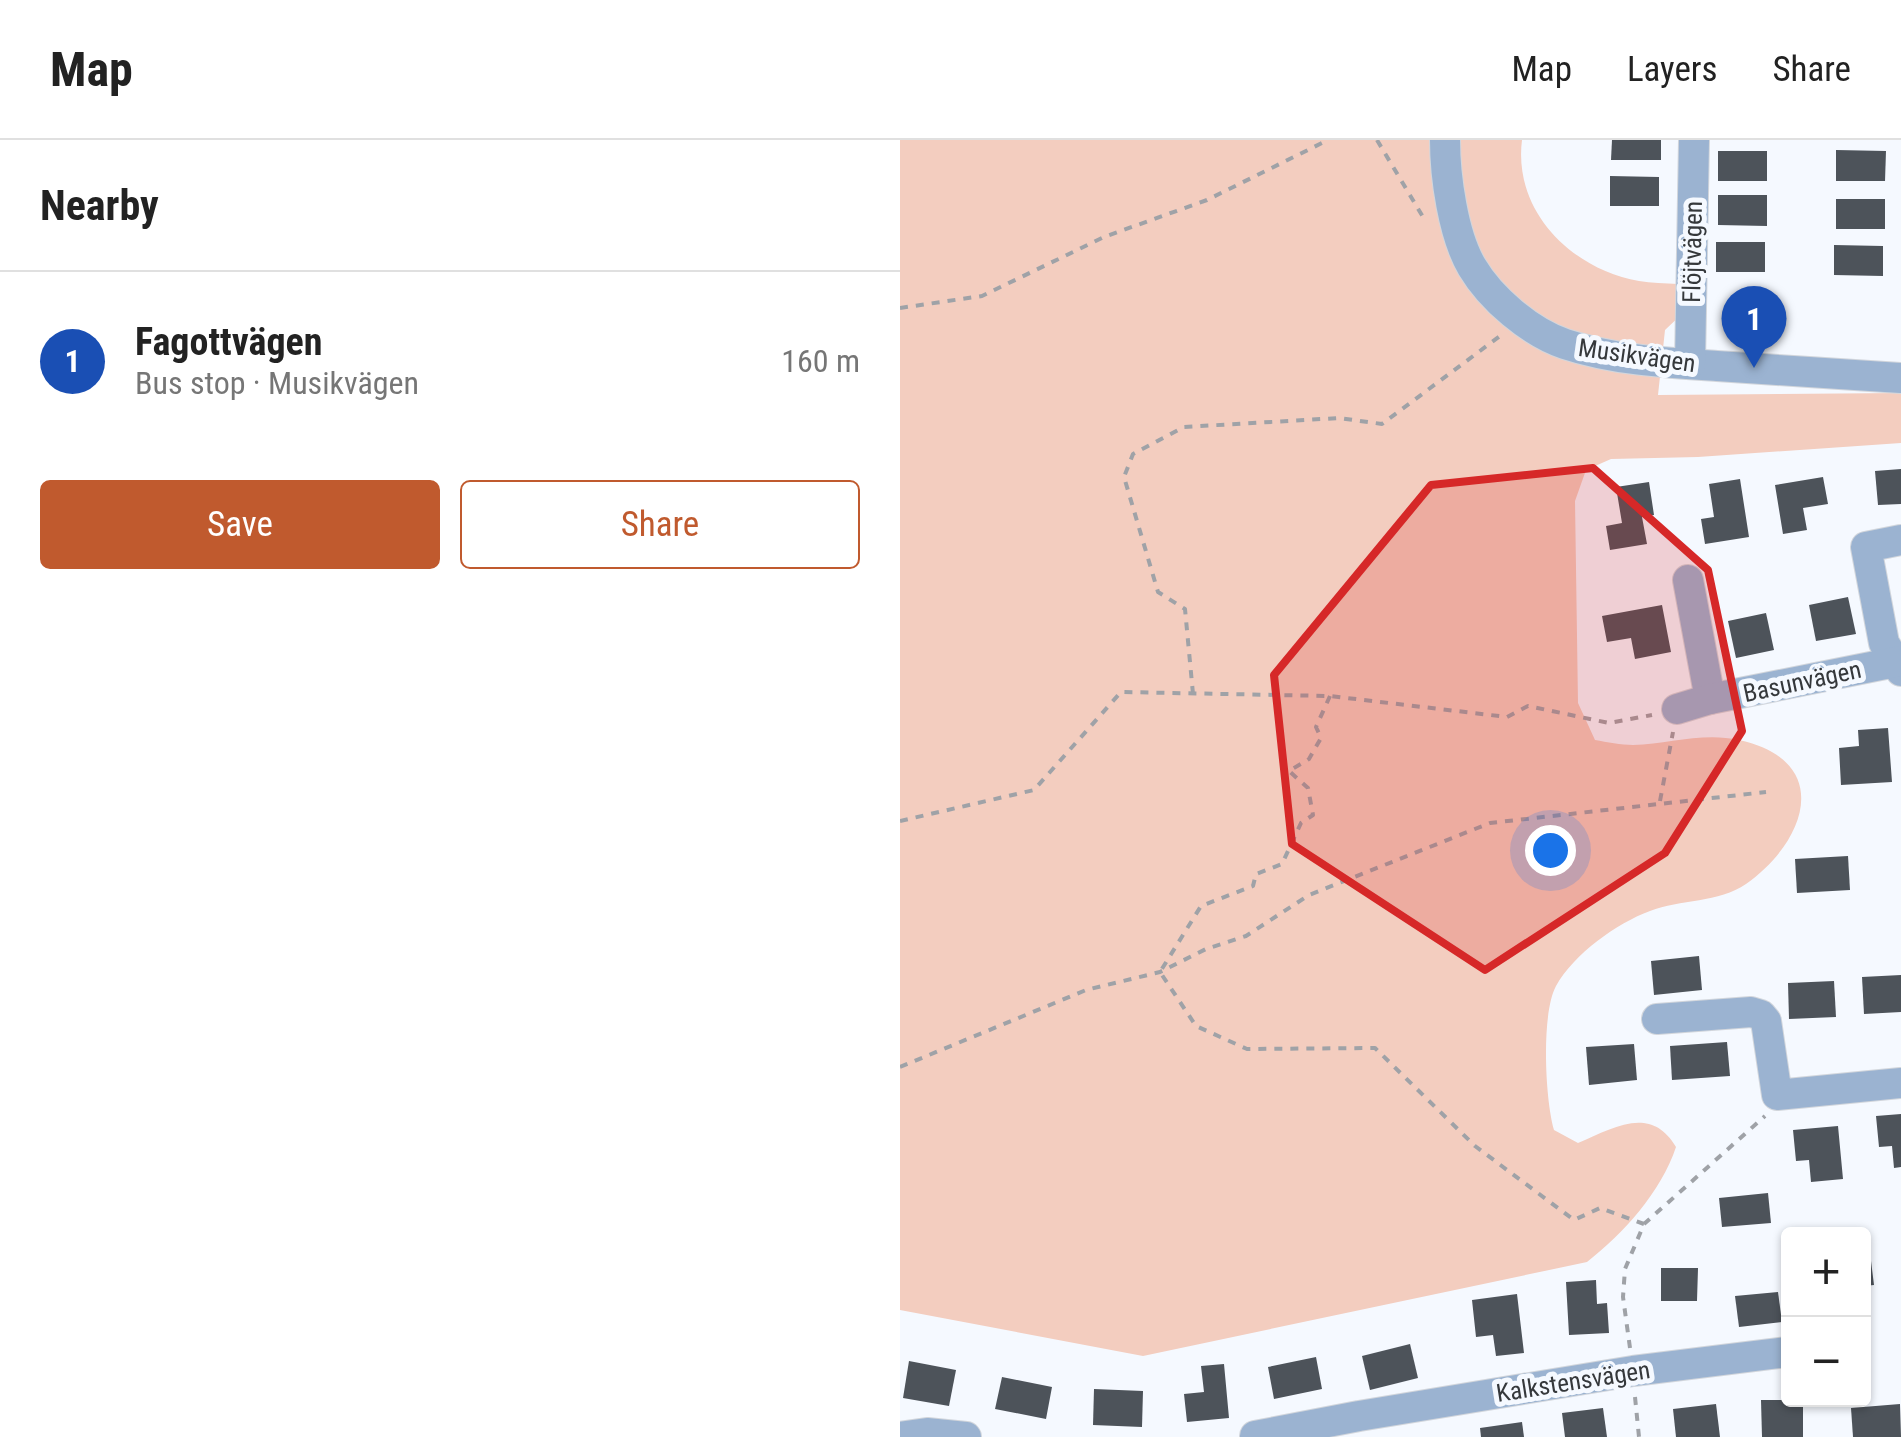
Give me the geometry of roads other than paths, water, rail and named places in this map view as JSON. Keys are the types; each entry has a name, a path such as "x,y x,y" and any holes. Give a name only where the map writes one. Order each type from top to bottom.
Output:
{"street":[{"name":"Musikvägen","path":"1445,140 1445,168 1472,267 1525,323 1562,343 1602,354 1690,364 1901,378"},
{"name":"Flöjtvägen","path":"1690,364 1694,140"},
{"name":"Basunvägen","path":"1677,710 1710,699 1899,664 1884,643 1866,547 1901,540"},
{"name":"Basunvägen","path":"1688,580 1710,699"},
{"path":"1657,1020 1751,1012 1761,1015 1766,1022 1777,1095 1901,1083"},
{"name":"Kalkstensvägen","path":"1255,1436 1361,1426 1633,1371 1781,1353"},
{"path":"900,1437 927,1433 966,1437"}],"place":[{"name":"Fagottvägen","path":"1754,368"}]}
